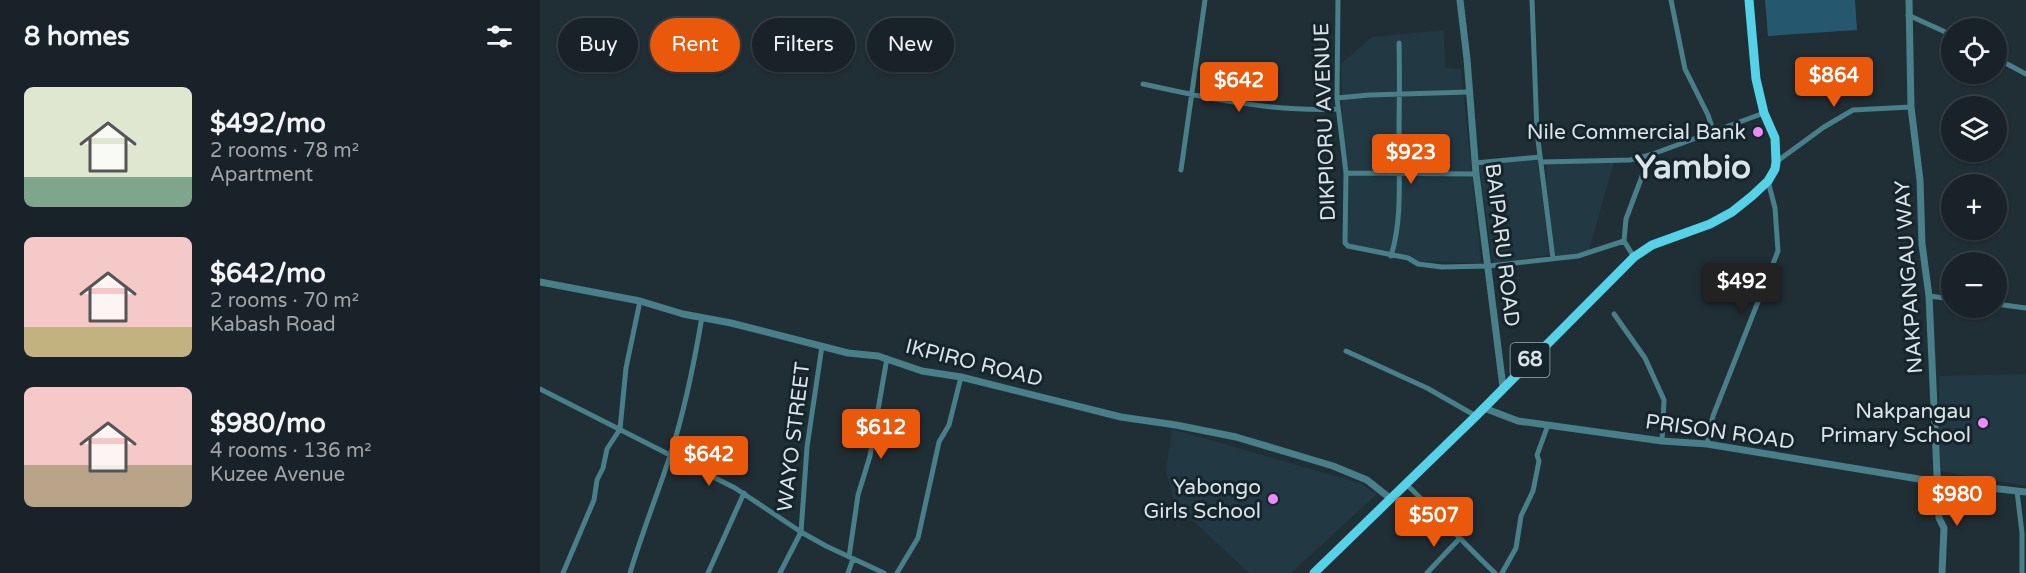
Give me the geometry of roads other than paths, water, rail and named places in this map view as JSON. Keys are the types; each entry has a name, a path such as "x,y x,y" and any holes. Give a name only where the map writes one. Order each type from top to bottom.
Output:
{"main road":[{"path":"1749,0 1756,80 1764,113 1775,138 1776,162 1768,181"},
{"name":"68","path":"1314,573 1476,416 1634,257 1652,245 1710,224 1732,212 1768,181"}],"street":[{"path":"1181,170 1205,0"},
{"name":"DIKPIORU AVENUE","path":"1338,0 1337,98 1346,173 1345,243 1348,246 1391,256"},
{"name":"BAIPARU ROAD","path":"1460,0 1476,174 1503,387"},
{"path":"1532,0 1534,84 1540,160 1553,259"},
{"path":"1671,0 1685,69 1708,115 1714,133"},
{"name":"NAKPANGAU WAY","path":"1909,0 1911,107 1920,180 1922,244 1929,296 1939,519 1944,528 1942,573"},
{"path":"1908,15 1941,30"},
{"path":"1399,43 1397,229 1391,256 1408,258 1418,264 1442,267 1489,266 1578,256 1624,240"},
{"path":"2007,64 2026,74"},
{"path":"1143,84 1192,95 1276,107 1338,109"},
{"path":"1337,98 1469,92"},
{"path":"1776,162 1824,127 1853,110 1911,107"},
{"path":"1475,163 1630,160 1714,133 1764,113"},
{"path":"1634,257 1624,240 1626,219 1650,155"},
{"path":"1346,173 1476,174"},
{"path":"1707,444 1713,416 1778,251 1775,208 1768,181"},
{"name":"IKPIRO ROAD","path":"540,282 640,301 849,353 886,358 922,371 961,377 1121,417 1236,437 1350,473 1367,480 1391,499"},
{"path":"1929,296 1941,298"},
{"path":"563,573 594,500 597,480 603,468 607,449 620,429 626,368 640,301"},
{"path":"2007,305 2026,308"},
{"path":"1614,314 1645,358 1664,400 1662,441"},
{"path":"630,573 670,454 692,378 702,317"},
{"name":"WAYO STREET","path":"801,532 807,447 822,346"},
{"path":"1346,351 1427,388 1476,416"},
{"path":"848,573 858,495 870,456 886,358"},
{"path":"897,573 918,538 939,442 949,424 961,377"},
{"path":"540,389 744,493 801,532 884,573"},
{"name":"PRISON ROAD","path":"1484,408 1518,421 1662,441 1707,444 1937,482 2026,492"},
{"path":"1502,573 1516,548 1521,516 1533,491 1539,461 1537,455 1548,425"},
{"path":"1406,484 1495,573"},
{"path":"2017,491 2022,533 2022,573"},
{"path":"708,573 744,493"},
{"path":"780,573 801,532"},
{"path":"1427,573 1459,539"}],"place":[{"name":"Nile Commercial Bank","path":"1758,132"},
{"name":"Nakpangau Primary School","path":"1983,423"},
{"name":"Yabongo Girls School","path":"1273,499"}],"district":[{"name":"Yambio","path":"1693,167"}]}
